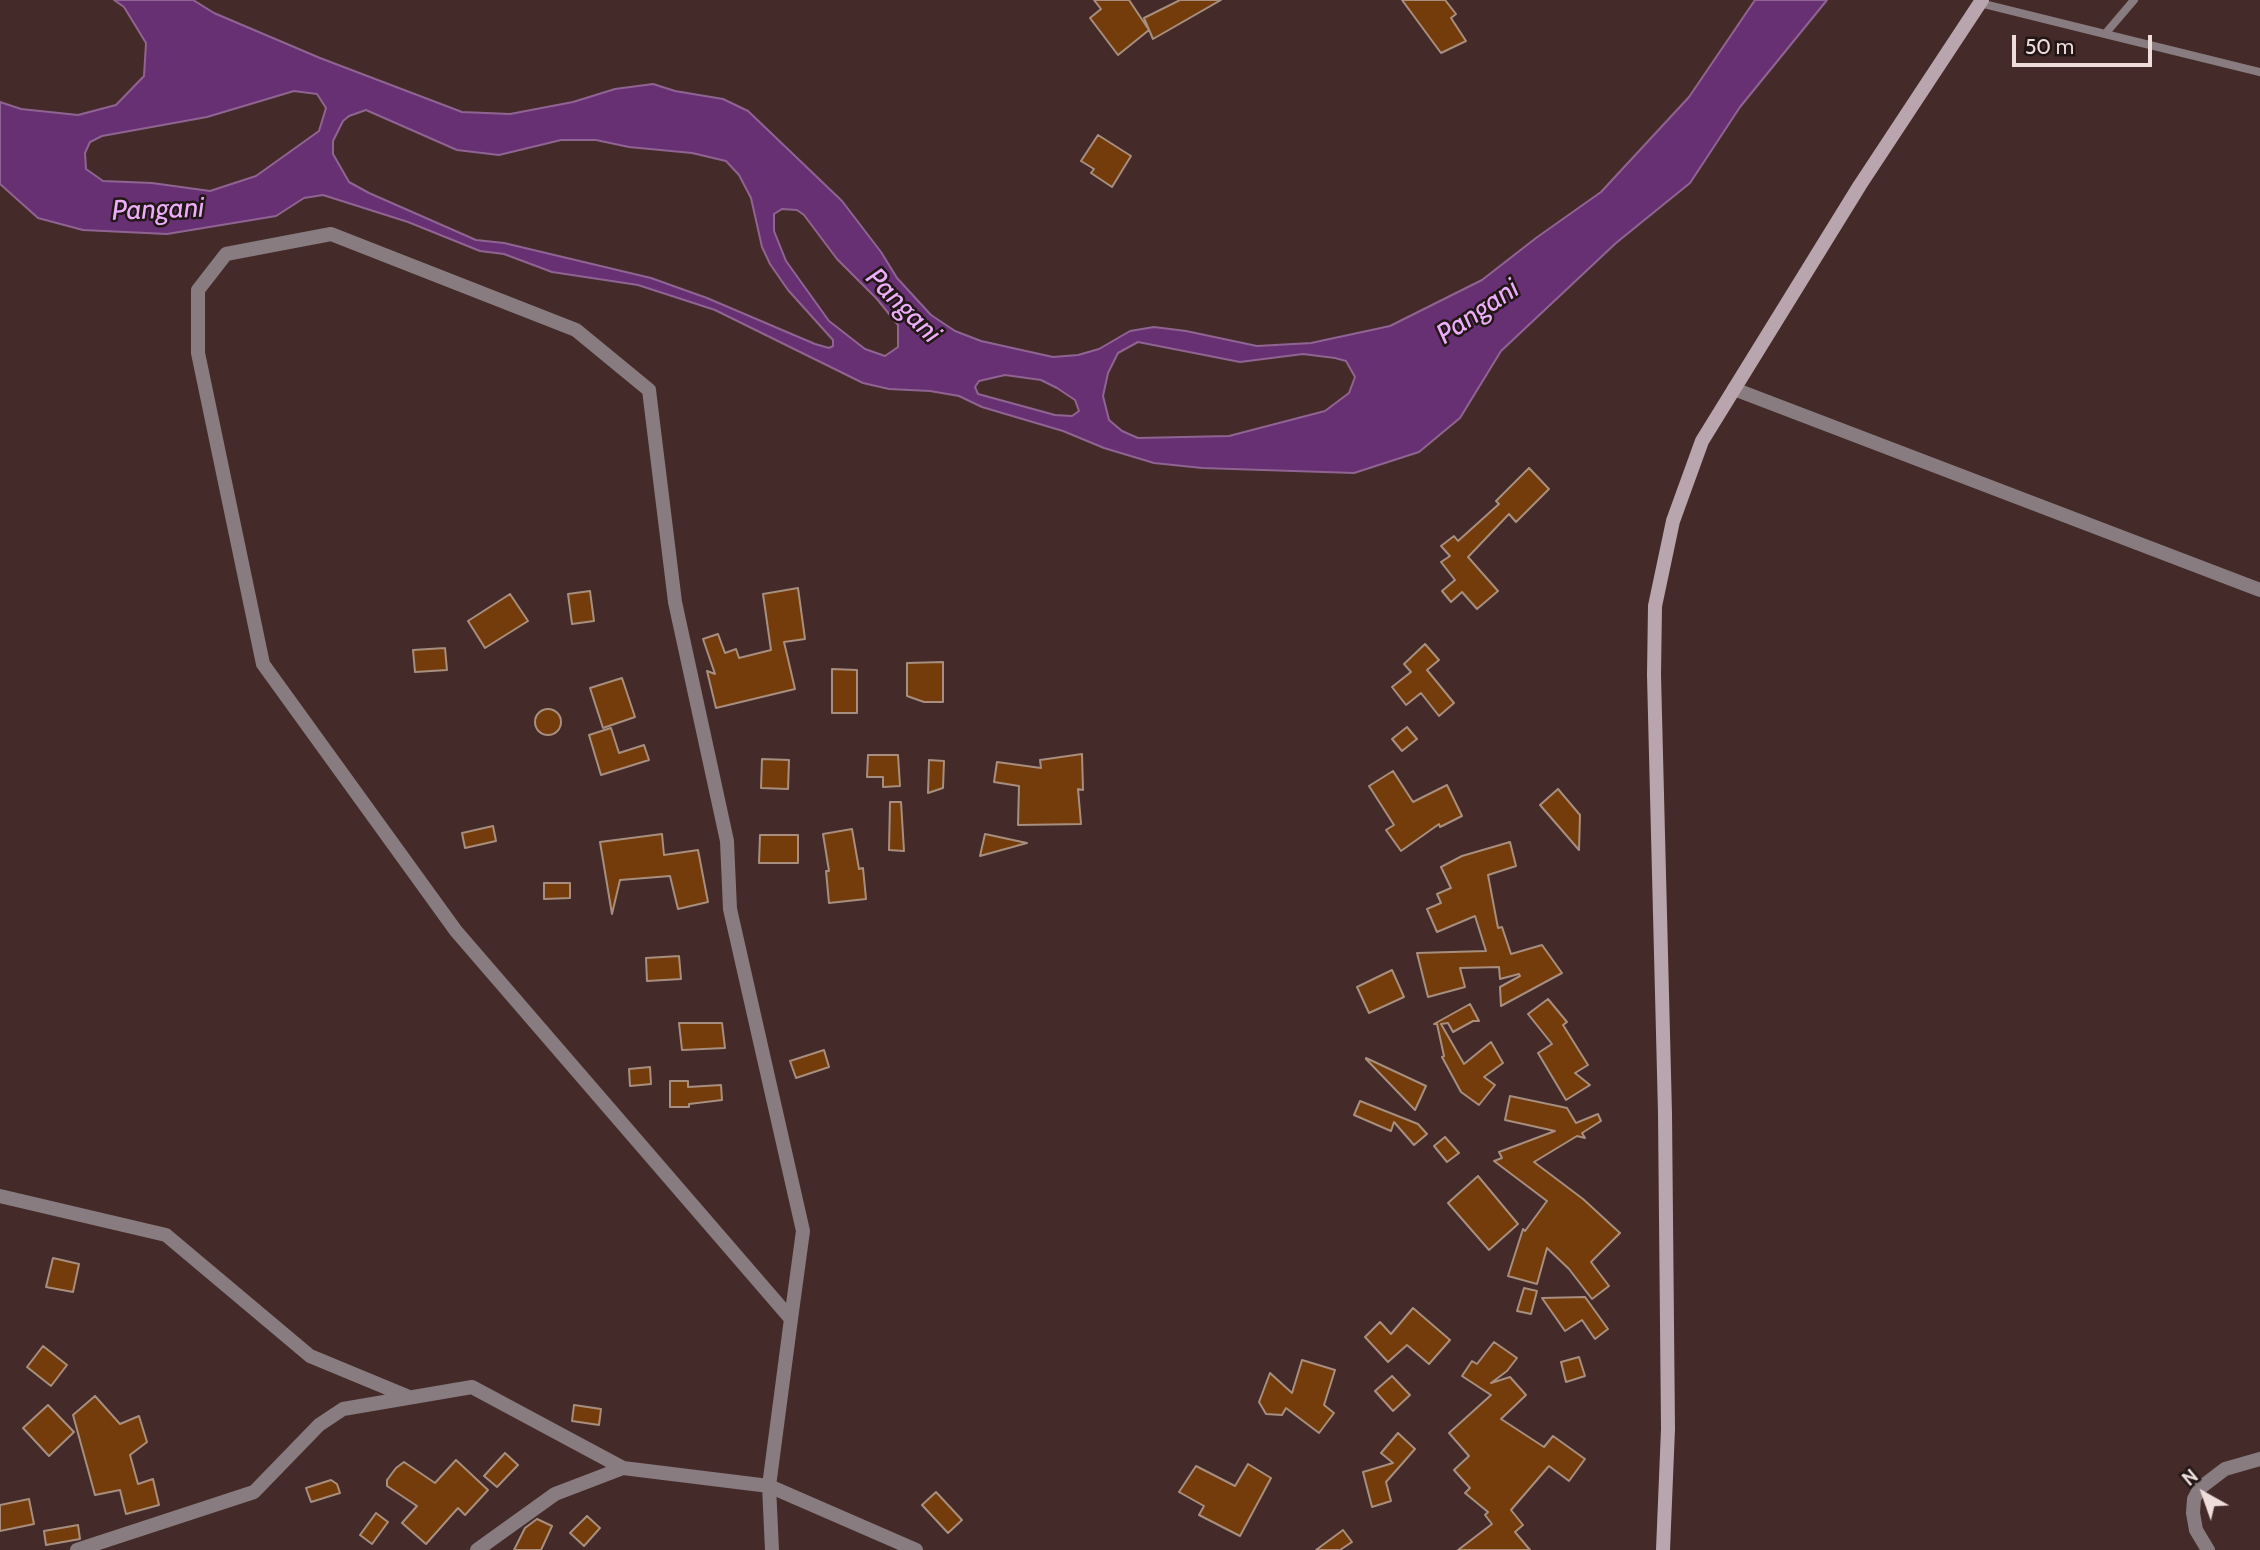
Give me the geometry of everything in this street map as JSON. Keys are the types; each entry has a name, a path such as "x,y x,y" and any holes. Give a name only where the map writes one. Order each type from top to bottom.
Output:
{"main road":[{"path":"1663,1550 1668,1429 1666,1141 1654,675 1655,606 1673,521 1702,441 1860,185 1981,2"}],"street":[{"path":"772,1550 769,1486 803,1231 730,909 727,841 675,602 649,390 576,330 331,234 226,254 198,290 198,353 263,664 456,931 791,1319"},
{"path":"1734,389 2260,590"},
{"path":"0,1196 166,1235 310,1356 411,1397"},
{"path":"78,1550 254,1492 319,1425 343,1409 472,1387 623,1468 769,1486 916,1550"},
{"path":"2208,1550 2196,1530 2193,1513 2194,1499 2200,1488 2225,1469 2260,1460"},
{"path":"477,1550 555,1494 623,1468"}],"lane":[{"path":"2105,34 2134,0"},
{"path":"1981,2 2260,72"}],"water":[{"name":"Pangani","path":"114,0 193,0 214,13 320,58 462,112 510,114 573,102 615,89 653,84 675,91 723,99 748,111 842,201 897,278 931,315 955,331 981,341 1053,357 1078,355 1099,349 1130,331 1154,327 1257,346 1311,343 1390,326 1482,280 1601,192 1689,97 1755,0 1827,0 1740,107 1690,183 1616,243 1501,351 1460,418 1419,452 1354,473 1202,468 1154,463 1104,448 1063,431 982,407 959,396 889,389 863,383 715,310 638,285 552,272 504,254 480,251 408,222 323,195 304,198 276,216 167,234 83,230 38,218 0,184 0,102 21,109 78,115 116,105 144,76 146,43 124,7","holes":["294,91 317,94 326,108 319,131 256,176 210,191 152,183 103,181 86,169 85,153 90,142 102,136 207,117","366,110 457,150 499,155 561,140 596,140 629,147 692,153 726,161 739,175 751,198 762,247 770,264 788,290 833,340 833,346 829,348 815,344 707,298 651,278 504,243 476,240 369,193 349,182 333,154 333,141 343,121","782,209 797,210 804,215 837,259 877,299 898,325 898,347 885,356 865,349 829,321 786,261 774,231 774,214","1138,342 1240,362 1303,354 1335,358 1346,361 1355,377 1349,393 1325,411 1229,436 1138,438 1122,431 1109,420 1103,396 1108,373 1118,353","1005,375 1041,380 1075,400 1079,411 1072,416 1055,415 978,394 975,387 979,381"]}],"building":[{"path":"1094,0 1129,0 1149,30 1118,55 1090,18 1101,9"},
{"path":"1180,0 1221,0 1153,39 1144,18"},
{"path":"1402,0 1445,0 1456,14 1451,18 1466,41 1441,53"},
{"path":"1098,135 1131,156 1112,187 1091,173 1094,169 1081,161"},
{"path":"1529,468 1549,489 1516,522 1509,514 1468,557 1498,591 1477,609 1462,592 1451,602 1442,591 1455,580 1441,562 1450,556 1441,546 1454,536 1458,541 1499,504 1496,501"},
{"path":"798,588 805,639 784,642 795,689 716,708 707,671 715,674 703,639 718,634 725,653 736,649 739,658 771,650 763,594"},
{"path":"590,591 594,621 572,624 568,594"},
{"path":"510,594 528,621 485,648 468,621"},
{"path":"1425,644 1439,660 1427,670 1454,703 1439,716 1421,693 1406,705 1392,687 1411,672 1404,664"},
{"path":"445,648 447,670 415,672 413,650"},
{"path":"943,662 943,702 924,702 907,696 907,663"},
{"path":"832,669 857,670 857,713 832,713"},
{"path":"622,678 635,717 603,728 590,688"},
{"path":"548,709 557,713 561,722 557,731 548,735 539,731 535,722 539,713"},
{"path":"1407,727 1417,739 1402,751 1392,739"},
{"path":"611,728 619,753 644,745 649,760 601,775 589,735"},
{"path":"1082,754 1083,790 1078,789 1081,824 1018,825 1019,786 994,782 997,762 1041,768 1040,760"},
{"path":"868,755 898,755 900,786 883,787 883,777 867,777"},
{"path":"762,759 789,760 788,789 761,788"},
{"path":"929,760 944,761 943,788 928,793"},
{"path":"1393,771 1413,802 1447,785 1462,816 1440,827 1439,824 1401,851 1386,830 1394,825 1369,786"},
{"path":"1558,789 1580,815 1579,850 1540,805"},
{"path":"890,802 901,802 904,851 889,850"},
{"path":"493,826 496,841 465,848 462,833"},
{"path":"852,829 859,869 863,868 866,899 829,903 826,871 829,871 823,834"},
{"path":"662,834 664,855 698,850 708,902 678,909 670,876 620,880 612,914 600,842"},
{"path":"985,834 1027,843 980,856"},
{"path":"760,835 798,835 798,863 759,863"},
{"path":"1510,842 1516,866 1488,875 1498,928 1502,927 1511,954 1542,945 1562,973 1501,1006 1500,987 1520,976 1519,974 1500,979 1499,967 1460,968 1465,987 1428,997 1417,953 1486,951 1475,916 1437,932 1427,909 1441,903 1437,894 1451,888 1441,867 1462,856"},
{"path":"544,883 570,883 570,898 544,899"},
{"path":"679,956 681,979 647,981 646,958"},
{"path":"1392,970 1404,997 1369,1013 1357,987"},
{"path":"1548,999 1567,1022 1563,1025 1588,1065 1575,1073 1590,1085 1566,1100 1538,1053 1552,1044 1528,1014"},
{"path":"1470,1004 1479,1021 1473,1021 1453,1032 1448,1023 1441,1024 1464,1064 1491,1042 1503,1063 1484,1077 1495,1085 1479,1105 1461,1092 1442,1057 1444,1056 1437,1024 1434,1024"},
{"path":"679,1023 722,1023 725,1048 682,1050"},
{"path":"824,1050 829,1067 796,1078 790,1061"},
{"path":"1366,1059 1426,1086 1415,1110"},
{"path":"650,1067 651,1084 630,1086 629,1069"},
{"path":"670,1081 688,1081 688,1087 721,1085 722,1100 689,1104 689,1107 670,1107"},
{"path":"1510,1096 1567,1108 1576,1123 1598,1114 1601,1121 1582,1133 1585,1138 1577,1136 1534,1162 1583,1199 1620,1233 1591,1262 1609,1286 1592,1299 1569,1269 1547,1248 1537,1284 1508,1276 1523,1229 1525,1231 1547,1201 1494,1161 1502,1158 1499,1152 1555,1131 1505,1120"},
{"path":"1360,1101 1418,1124 1427,1134 1414,1145 1394,1122 1391,1131 1354,1115"},
{"path":"1445,1137 1459,1153 1447,1162 1434,1146"},
{"path":"1478,1176 1518,1224 1489,1250 1448,1203"},
{"path":"53,1258 79,1264 73,1292 46,1287"},
{"path":"1524,1288 1537,1291 1531,1314 1517,1311"},
{"path":"1585,1297 1608,1329 1595,1339 1582,1320 1565,1331 1542,1298"},
{"path":"1413,1308 1450,1340 1429,1364 1407,1345 1388,1362 1365,1337 1380,1322 1391,1334"},
{"path":"1494,1342 1517,1358 1507,1371 1491,1383 1510,1377 1526,1395 1501,1419 1544,1447 1553,1436 1585,1459 1569,1481 1549,1466 1511,1510 1523,1525 1515,1532 1530,1550 1458,1550 1492,1524 1485,1515 1488,1512 1465,1493 1470,1488 1454,1470 1469,1456 1449,1433 1491,1395 1462,1376 1472,1361 1477,1364"},
{"path":"43,1346 67,1365 51,1386 27,1367"},
{"path":"1579,1357 1585,1376 1566,1382 1561,1362"},
{"path":"1302,1360 1335,1370 1324,1405 1334,1413 1319,1433 1286,1408 1282,1415 1266,1414 1259,1402 1270,1373 1292,1393"},
{"path":"1392,1376 1410,1395 1393,1411 1375,1391"},
{"path":"95,1396 120,1424 139,1416 147,1442 130,1455 138,1484 153,1479 159,1505 126,1514 120,1490 95,1495 73,1415"},
{"path":"48,1405 74,1432 49,1456 23,1428"},
{"path":"574,1405 601,1409 599,1425 572,1421"},
{"path":"1398,1433 1415,1449 1386,1482 1391,1501 1372,1507 1363,1472 1393,1463 1381,1453"},
{"path":"505,1453 518,1465 497,1487 484,1476"},
{"path":"456,1460 488,1490 465,1515 458,1508 426,1544 402,1523 417,1506 387,1486 387,1480 404,1462 435,1483"},
{"path":"1248,1464 1271,1478 1240,1536 1199,1515 1204,1506 1179,1492 1196,1466 1235,1486"},
{"path":"331,1480 337,1484 340,1493 311,1502 306,1488"},
{"path":"936,1492 962,1520 948,1533 922,1505"},
{"path":"29,1499 34,1524 0,1531 0,1505"},
{"path":"376,1513 388,1522 372,1544 360,1535"},
{"path":"587,1516 600,1528 584,1546 570,1533"},
{"path":"537,1519 552,1526 541,1550 514,1550 525,1528"},
{"path":"78,1525 80,1539 46,1545 44,1531"},
{"path":"1343,1530 1352,1542 1340,1550 1316,1550"}]}
